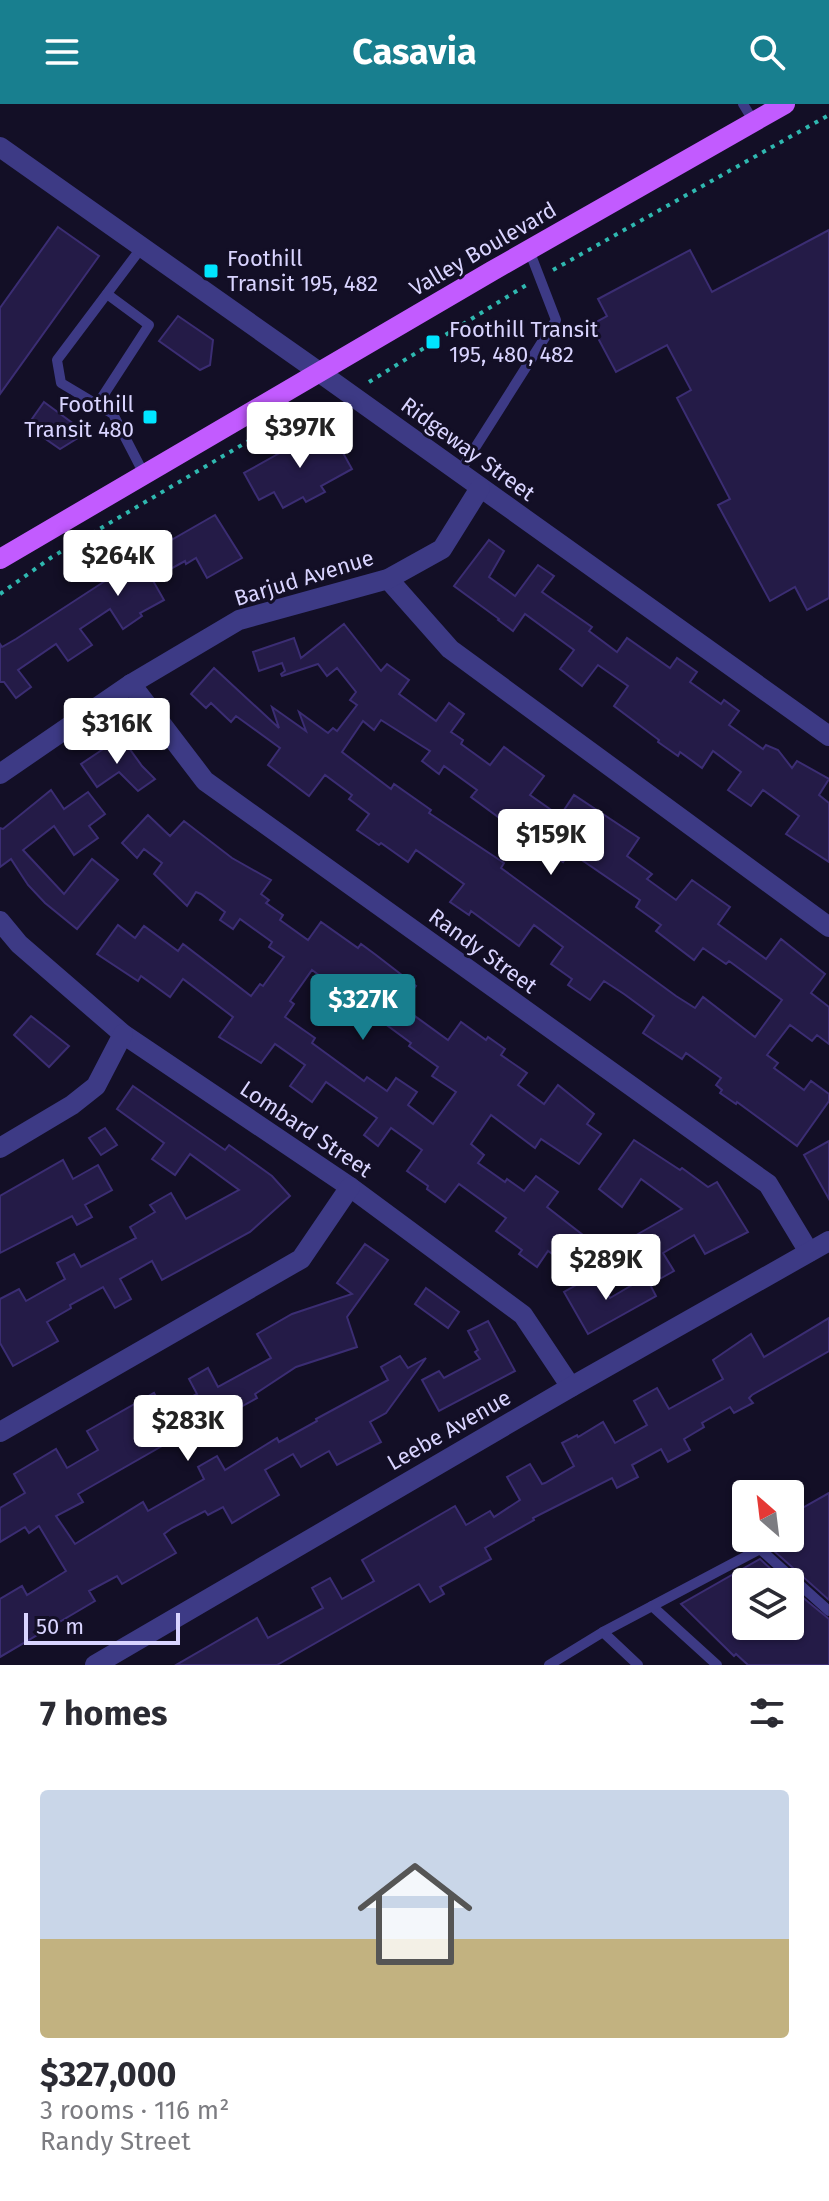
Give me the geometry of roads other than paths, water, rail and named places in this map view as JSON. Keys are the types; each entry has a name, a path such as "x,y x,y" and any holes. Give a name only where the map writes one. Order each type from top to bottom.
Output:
{"main road":[{"name":"Valley Boulevard","path":"0,559 529,250 749,113 785,104"}],"street":[{"name":"Ridgeway Street","path":"0,147 829,736"},
{"name":"Barjud Avenue","path":"0,774 131,684 239,620 388,579 442,549 480,488"},
{"path":"388,579 450,649 829,927"},
{"name":"Randy Street","path":"131,684 205,781 768,1184 809,1252"},
{"name":"Lombard Street","path":"0,921 19,944 123,1034 350,1187 523,1315 571,1387"},
{"path":"0,1148 72,1105 96,1086 123,1034"},
{"path":"0,1432 301,1259 350,1187"},
{"name":"Leebe Avenue","path":"95,1665 571,1387 829,1241"}],"lane":[{"path":"142,247 57,360 61,383 113,414 144,474"},
{"path":"459,473 556,320 529,250"},
{"path":"97,405 149,325 107,294"},
{"path":"549,1665 603,1632 760,1549 829,1611"},
{"path":"652,1606 717,1665"},
{"path":"603,1632 638,1665"}],"place":[{"name":"Foothill Transit 195, 482","path":"211,271"},
{"name":"Foothill Transit 195, 480, 482","path":"433,342"},
{"name":"Foothill Transit 480","path":"150,417"}]}
